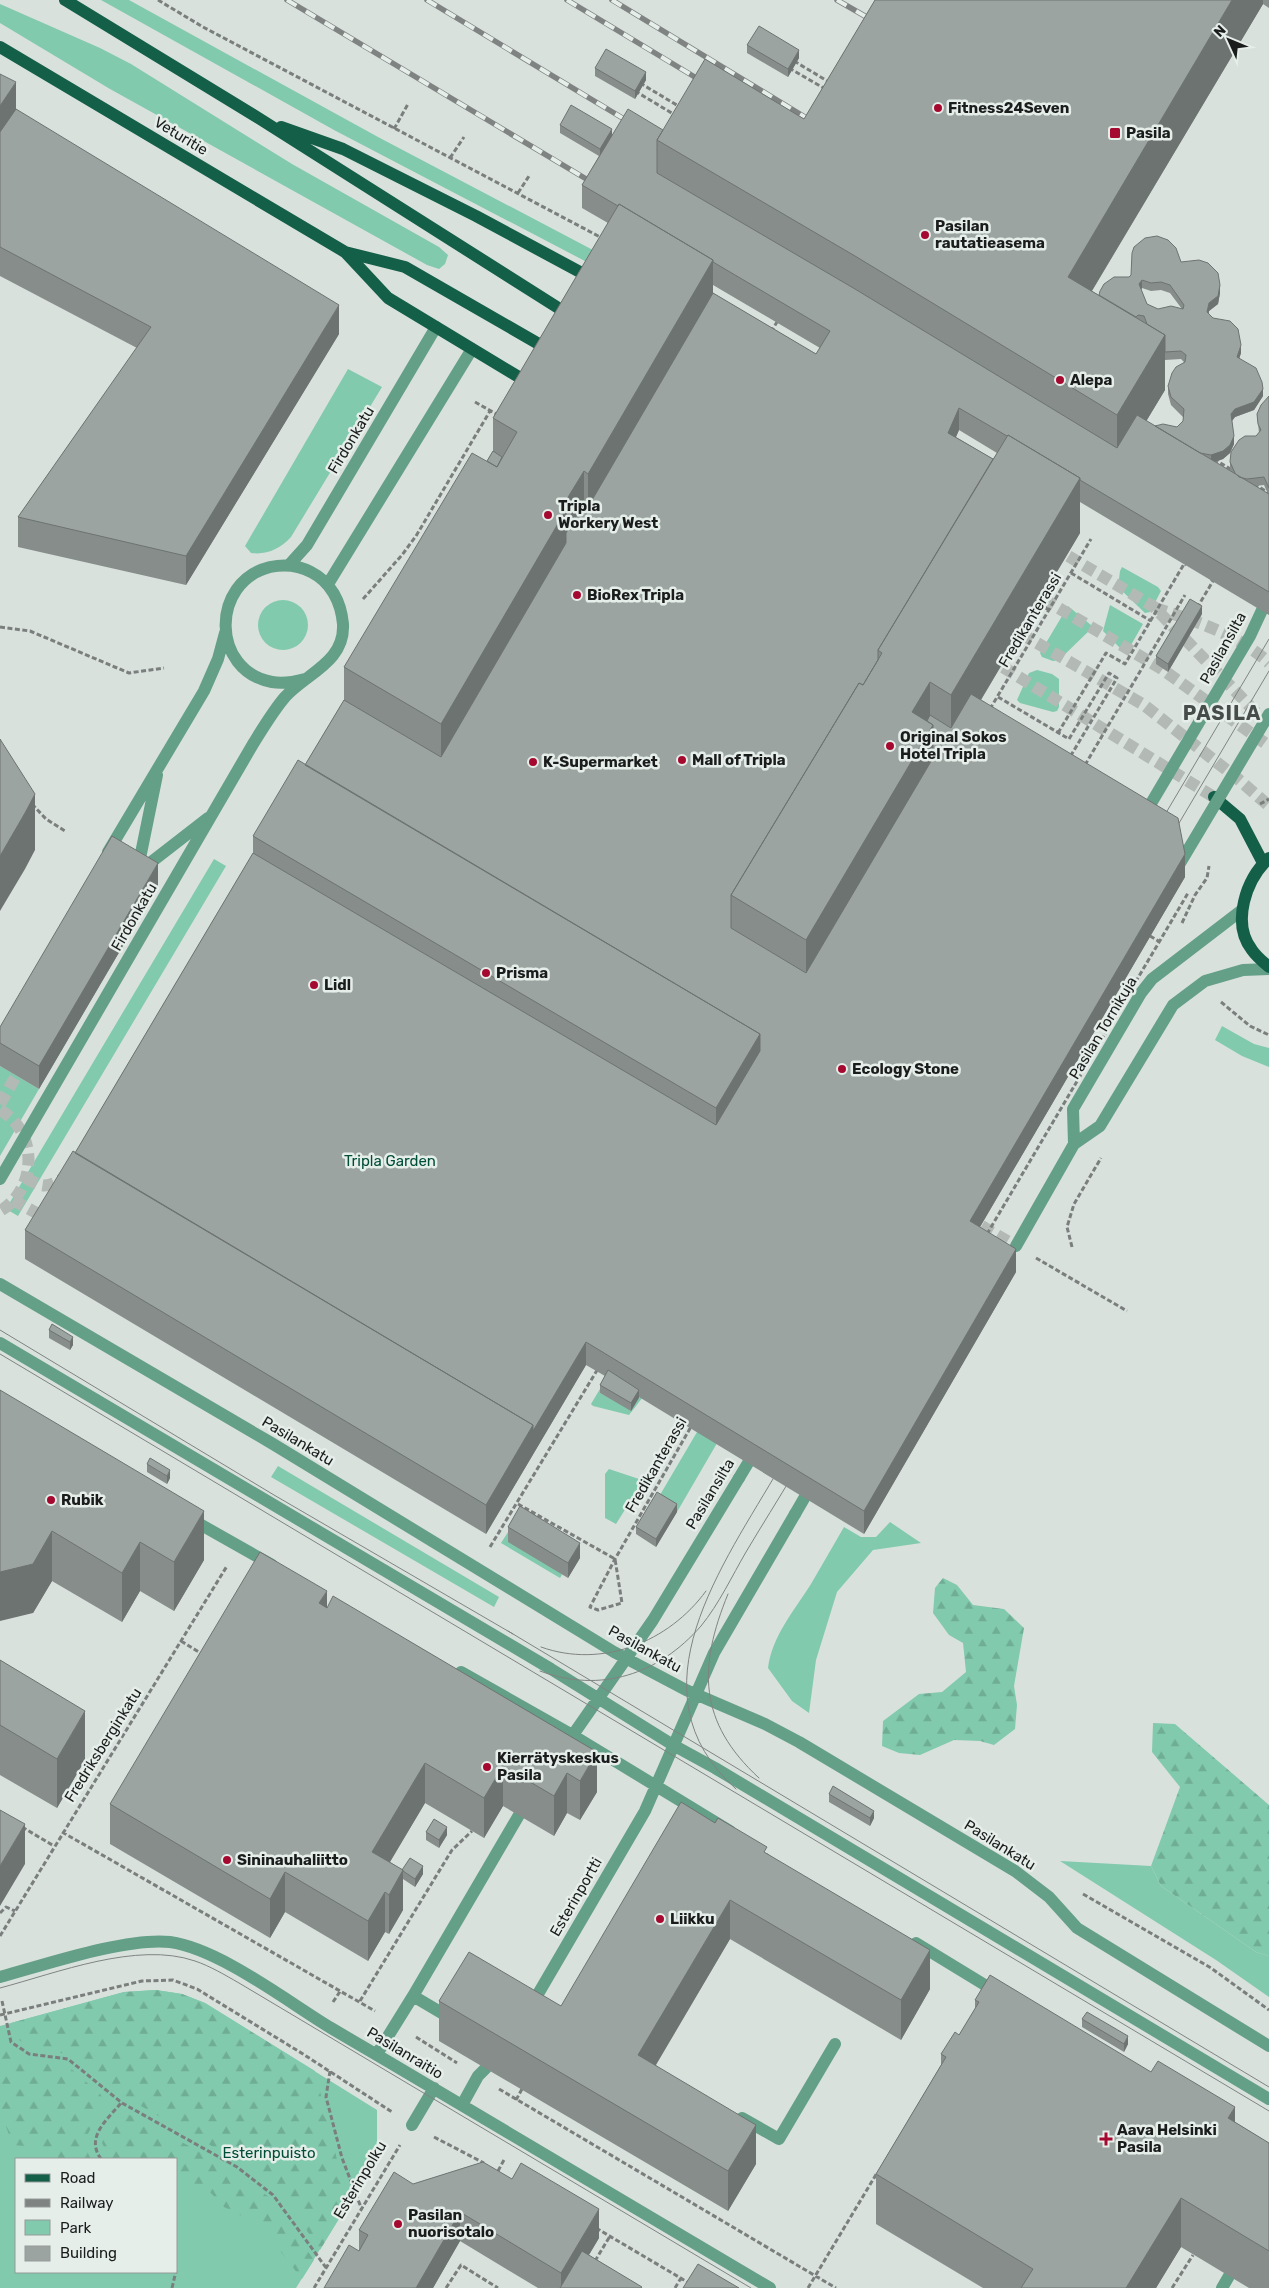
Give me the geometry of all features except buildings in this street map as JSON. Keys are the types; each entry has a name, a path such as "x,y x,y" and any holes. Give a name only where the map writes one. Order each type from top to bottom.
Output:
{"main road":[{"path":"65,0 260,119 581,323"},
{"name":"Veturitie","path":"0,47 345,252 388,298 542,391"},
{"path":"260,119 343,149 476,216 604,285"},
{"name":"Veturitie","path":"345,252 404,267 561,356"},
{"path":"1214,797 1240,819 1266,861 1247,887 1242,910 1245,936 1251,950 1269,968"}],"street":[{"name":"Firdonkatu","path":"289,565 307,545 436,327"},
{"path":"328,584 472,349"},
{"name":"Firdonkatu","path":"0,1179 264,726 285,697 305,679 320,670 332,658 342,634 341,611 336,597 328,584 310,571 289,565 263,569 241,584 227,606 225,632 218,659 204,691 100,866"},
{"name":"Pasilansilta","path":"1139,825 1250,636 1269,595"},
{"name":"Firdonkatu","path":"225,632 230,650 240,664 254,675 270,682 288,683 305,679"},
{"path":"1169,883 1269,714"},
{"path":"160,763 137,873 214,813"},
{"name":"Pasilan Tornikuja","path":"1074,1144 1073,1109 1141,993 1152,979 1242,910"},
{"path":"1009,1258 1013,1244 1074,1144 1100,1126 1174,1005 1187,993 1205,981 1243,970 1269,968"},
{"name":"Pasilankatu","path":"0,1284 272,1444 626,1658 695,1694 765,1724 799,1742 1015,1871 1049,1897 1077,1928 1269,2046"},
{"path":"0,1343 1269,2099"},
{"name":"Pasilansilta","path":"574,1736 653,1620 764,1436"},
{"path":"695,1694 714,1653 821,1470"},
{"path":"176,1510 284,1572"},
{"path":"446,1664 574,1736 741,1837"},
{"name":"Esterinportti","path":"524,2018 637,1825 695,1694"},
{"path":"560,1750 574,1736"},
{"path":"376,2054 413,1996 519,1815"},
{"path":"907,1938 1006,1998"},
{"name":"Pasilanraitio","path":"0,1977 106,1949 140,1943 170,1942 194,1949 244,1974 516,2139 770,2288"},
{"path":"413,1996 452,2019"},
{"path":"537,1997 551,2005"},
{"path":"729,2110 778,2139 835,2044"},
{"path":"462,2105 482,2072"},
{"path":"412,2125 434,2088"}],"path":[{"path":"158,0 203,27 605,240"},
{"path":"788,58 836,85"},
{"path":"784,66 831,93"},
{"path":"637,82 686,110"},
{"path":"631,89 683,119"},
{"path":"394,129 408,104"},
{"path":"450,158 464,137"},
{"path":"518,193 529,176"},
{"path":"769,336 777,322"},
{"path":"475,402 505,419"},
{"path":"342,634 366,595 402,555 416,536 490,410"},
{"path":"1210,457 1240,475"},
{"path":"1248,480 1269,493"},
{"name":"Fredikanterassi","path":"989,711 1091,540"},
{"path":"1058,733 1106,653 1125,664 1184,564 1191,568"},
{"path":"1071,573 1151,621"},
{"path":"1196,610 1214,581 1209,578"},
{"path":"1083,768 1185,595"},
{"path":"1039,604 1049,610"},
{"path":"0,627 30,631 128,673 164,668"},
{"path":"998,697 1069,739 1109,673 1117,678 1068,759"},
{"path":"984,708 996,715"},
{"path":"1064,757 1076,764"},
{"path":"26,797 46,819 65,831"},
{"path":"984,1240 1188,891"},
{"path":"1219,1000 1250,1026 1269,1035"},
{"path":"1051,1110 1058,1114"},
{"path":"1013,1244 1127,1311"},
{"path":"490,1547 518,1504 603,1360"},
{"name":"Fredikanterassi","path":"615,1559 622,1603 598,1610 590,1608 615,1559 693,1423"},
{"path":"518,1504 615,1559"},
{"name":"Fredriksberginkatu","path":"1,1933 227,1566"},
{"path":"181,1641 210,1659"},
{"path":"16,1823 54,1846"},
{"path":"360,2001 452,1850 472,1831"},
{"path":"62,1832 482,2072 516,2100 836,2288"},
{"path":"0,1913 6,1907 15,1911"},
{"path":"0,2015 142,1980 173,1980 197,1989 330,2071 412,2125 506,2175"},
{"path":"5,2014 11,2042 29,2054 68,2059 122,2103 237,2167 273,2195 326,2269"},
{"path":"330,2071 326,2097 342,2158 362,2210"},
{"path":"516,2100 522,2090"},
{"path":"100,2158 95,2151 95,2138 102,2126 122,2103"},
{"name":"Esterinpolku","path":"314,2288 412,2125"},
{"path":"808,2288 882,2165"},
{"path":"594,2227 693,2285"},
{"path":"592,2266 610,2236"},
{"path":"1172,2288 1192,2254"},
{"path":"446,2288 461,2266 498,2288"},
{"path":"172,2288 176,2273"},
{"path":"675,2288 681,2278"}],"green space":[{"path":"101,0 129,0 378,137 610,259 604,271 334,130"},
{"path":"0,4 100,48 131,64 292,164 439,247 448,255 445,264 439,269 427,265 110,89 0,23"},
{"path":"348,369 382,387 291,537 273,550 251,553 245,546"},
{"path":"1122,567 1158,587 1161,591 1150,612 1145,613 1118,587"},
{"path":"278,600 288,600 301,607 308,620 308,630 301,643 288,650 278,650 269,646 262,639 258,630 258,620 262,611 269,604"},
{"path":"1110,605 1143,624 1125,653 1103,631"},
{"path":"1068,606 1091,625 1092,628 1059,660 1053,661 1042,657 1040,653"},
{"path":"1037,670 1052,674 1059,679 1059,707 1057,711 1053,712 1020,703 1017,700 1029,673"},
{"path":"214,859 226,866 18,1216 6,1209"},
{"path":"1222,1026 1254,1044 1269,1048 1269,1067 1242,1056 1215,1040"},
{"path":"0,1066 39,1089 0,1156"},
{"path":"619,1357 643,1393 643,1397 629,1415 591,1404","holes":["609,1377 641,1395 631,1410 600,1393"]},
{"path":"700,1427 720,1438 677,1512 657,1500"},
{"path":"278,1466 499,1597 494,1607 271,1477"},
{"path":"609,1469 642,1480 616,1524 605,1518 605,1474"},
{"path":"519,1515 562,1575 560,1578 501,1543"},
{"path":"890,1522 921,1543 873,1550 837,1592 816,1660 809,1713 792,1701 768,1668 774,1645 844,1527 861,1537 876,1537"},
{"path":"943,1578 957,1585 973,1605 1004,1609 1024,1628 1014,1686 1017,1705 1015,1729 994,1745 980,1741 954,1740 920,1755 899,1753 882,1746 883,1721 919,1694 942,1692 966,1672 963,1643 949,1635 933,1613 935,1588"},
{"path":"1153,1723 1175,1724 1269,1805 1269,1956 1256,1952 1161,1886 1151,1866 1180,1787 1152,1752"},
{"path":"1060,1861 1151,1866 1161,1886 1256,1952 1269,1956 1269,1997 1216,1960"},
{"name":"Esterinpuisto","path":"156,1990 182,1994 205,2003 377,2110 377,2149 348,2204 296,2288 0,2288 0,2026 124,1992"},
{"path":"156,1990 182,1994 205,2003 315,2071 348,2204 320,2250 280,2191 240,2162 125,2097 72,2055 33,2048 17,2039 11,2023 124,1992"},
{"path":"0,2035 6,2045 26,2058 67,2065 101,2095 108,2107 89,2131 86,2144 90,2158 44,2158 37,2147 13,2145 0,2111"},
{"path":"122,2111 218,2161 269,2197 314,2260 302,2279 260,2225 224,2207 208,2190 178,2187 178,2158 110,2158 102,2143 107,2130"}],"tunnel":[{"path":"1053,547 1154,607 1269,726"},
{"path":"1028,590 1162,669 1269,746"},
{"path":"1155,608 1200,623 1230,636 1269,663"},
{"path":"1006,625 1144,705 1238,779 1269,806"},
{"path":"988,658 1214,797"},
{"path":"0,1104 24,1062"},
{"path":"0,1110 12,1119 21,1132 27,1145 28,1160 27,1175 21,1189 12,1201 0,1211"},
{"path":"26,1178 38,1184 47,1185 67,1177"},
{"path":"13,1200 49,1220"},
{"path":"966,1217 1009,1242"}],"tram line":[{"path":"1160,823 1269,639"},
{"path":"1172,835 1269,671"},
{"path":"0,1330 274,1495 513,1634"},
{"path":"0,1354 1269,2111"},
{"path":"736,1789 704,1751 689,1711 687,1670 696,1628 713,1586 734,1545 780,1467"},
{"path":"540,1671 563,1678 607,1680 628,1675 648,1667 667,1657 685,1643 714,1609 794,1473"},
{"path":"541,1647 564,1653 587,1655 610,1652 632,1646 654,1637 673,1624 691,1609 706,1591"},
{"path":"728,1594 718,1621 712,1646 709,1692 714,1714 724,1736 739,1757 759,1778"},
{"path":"508,1631 1269,2087"},
{"path":"0,1988 97,1961 123,1957 172,1956 201,1963 239,1983 751,2288"}],"railway":[{"path":"287,0 598,186"},
{"path":"427,0 634,125"},
{"path":"567,0 708,85"},
{"path":"612,0 818,125"},
{"path":"837,0 877,23"}],"place":[{"name":"Fitness24Seven","path":"938,108"},
{"name":"Pasila","path":"1115,133"},
{"name":"Pasilan rautatieasema","path":"925,235"},
{"name":"Alepa","path":"1060,380"},
{"name":"Tripla Workery West","path":"548,515"},
{"name":"BioRex Tripla","path":"577,595"},
{"name":"Original Sokos Hotel Tripla","path":"890,746"},
{"name":"Mall of Tripla","path":"682,760"},
{"name":"K-Supermarket","path":"533,762"},
{"name":"Prisma","path":"486,973"},
{"name":"Lidl","path":"314,985"},
{"name":"Ecology Stone","path":"842,1069"},
{"name":"Rubik","path":"51,1500"},
{"name":"Kierrätyskeskus Pasila","path":"487,1767"},
{"name":"Sininauhaliitto","path":"227,1860"},
{"name":"Liikku","path":"660,1919"},
{"name":"Aava Helsinki Pasila","path":"1106,2139"},
{"name":"Pasilan nuorisotalo","path":"398,2224"}],"district":[{"name":"PASILA","path":"1222,713"}],"park label":[{"name":"Tripla Garden","path":"390,1161"}]}
